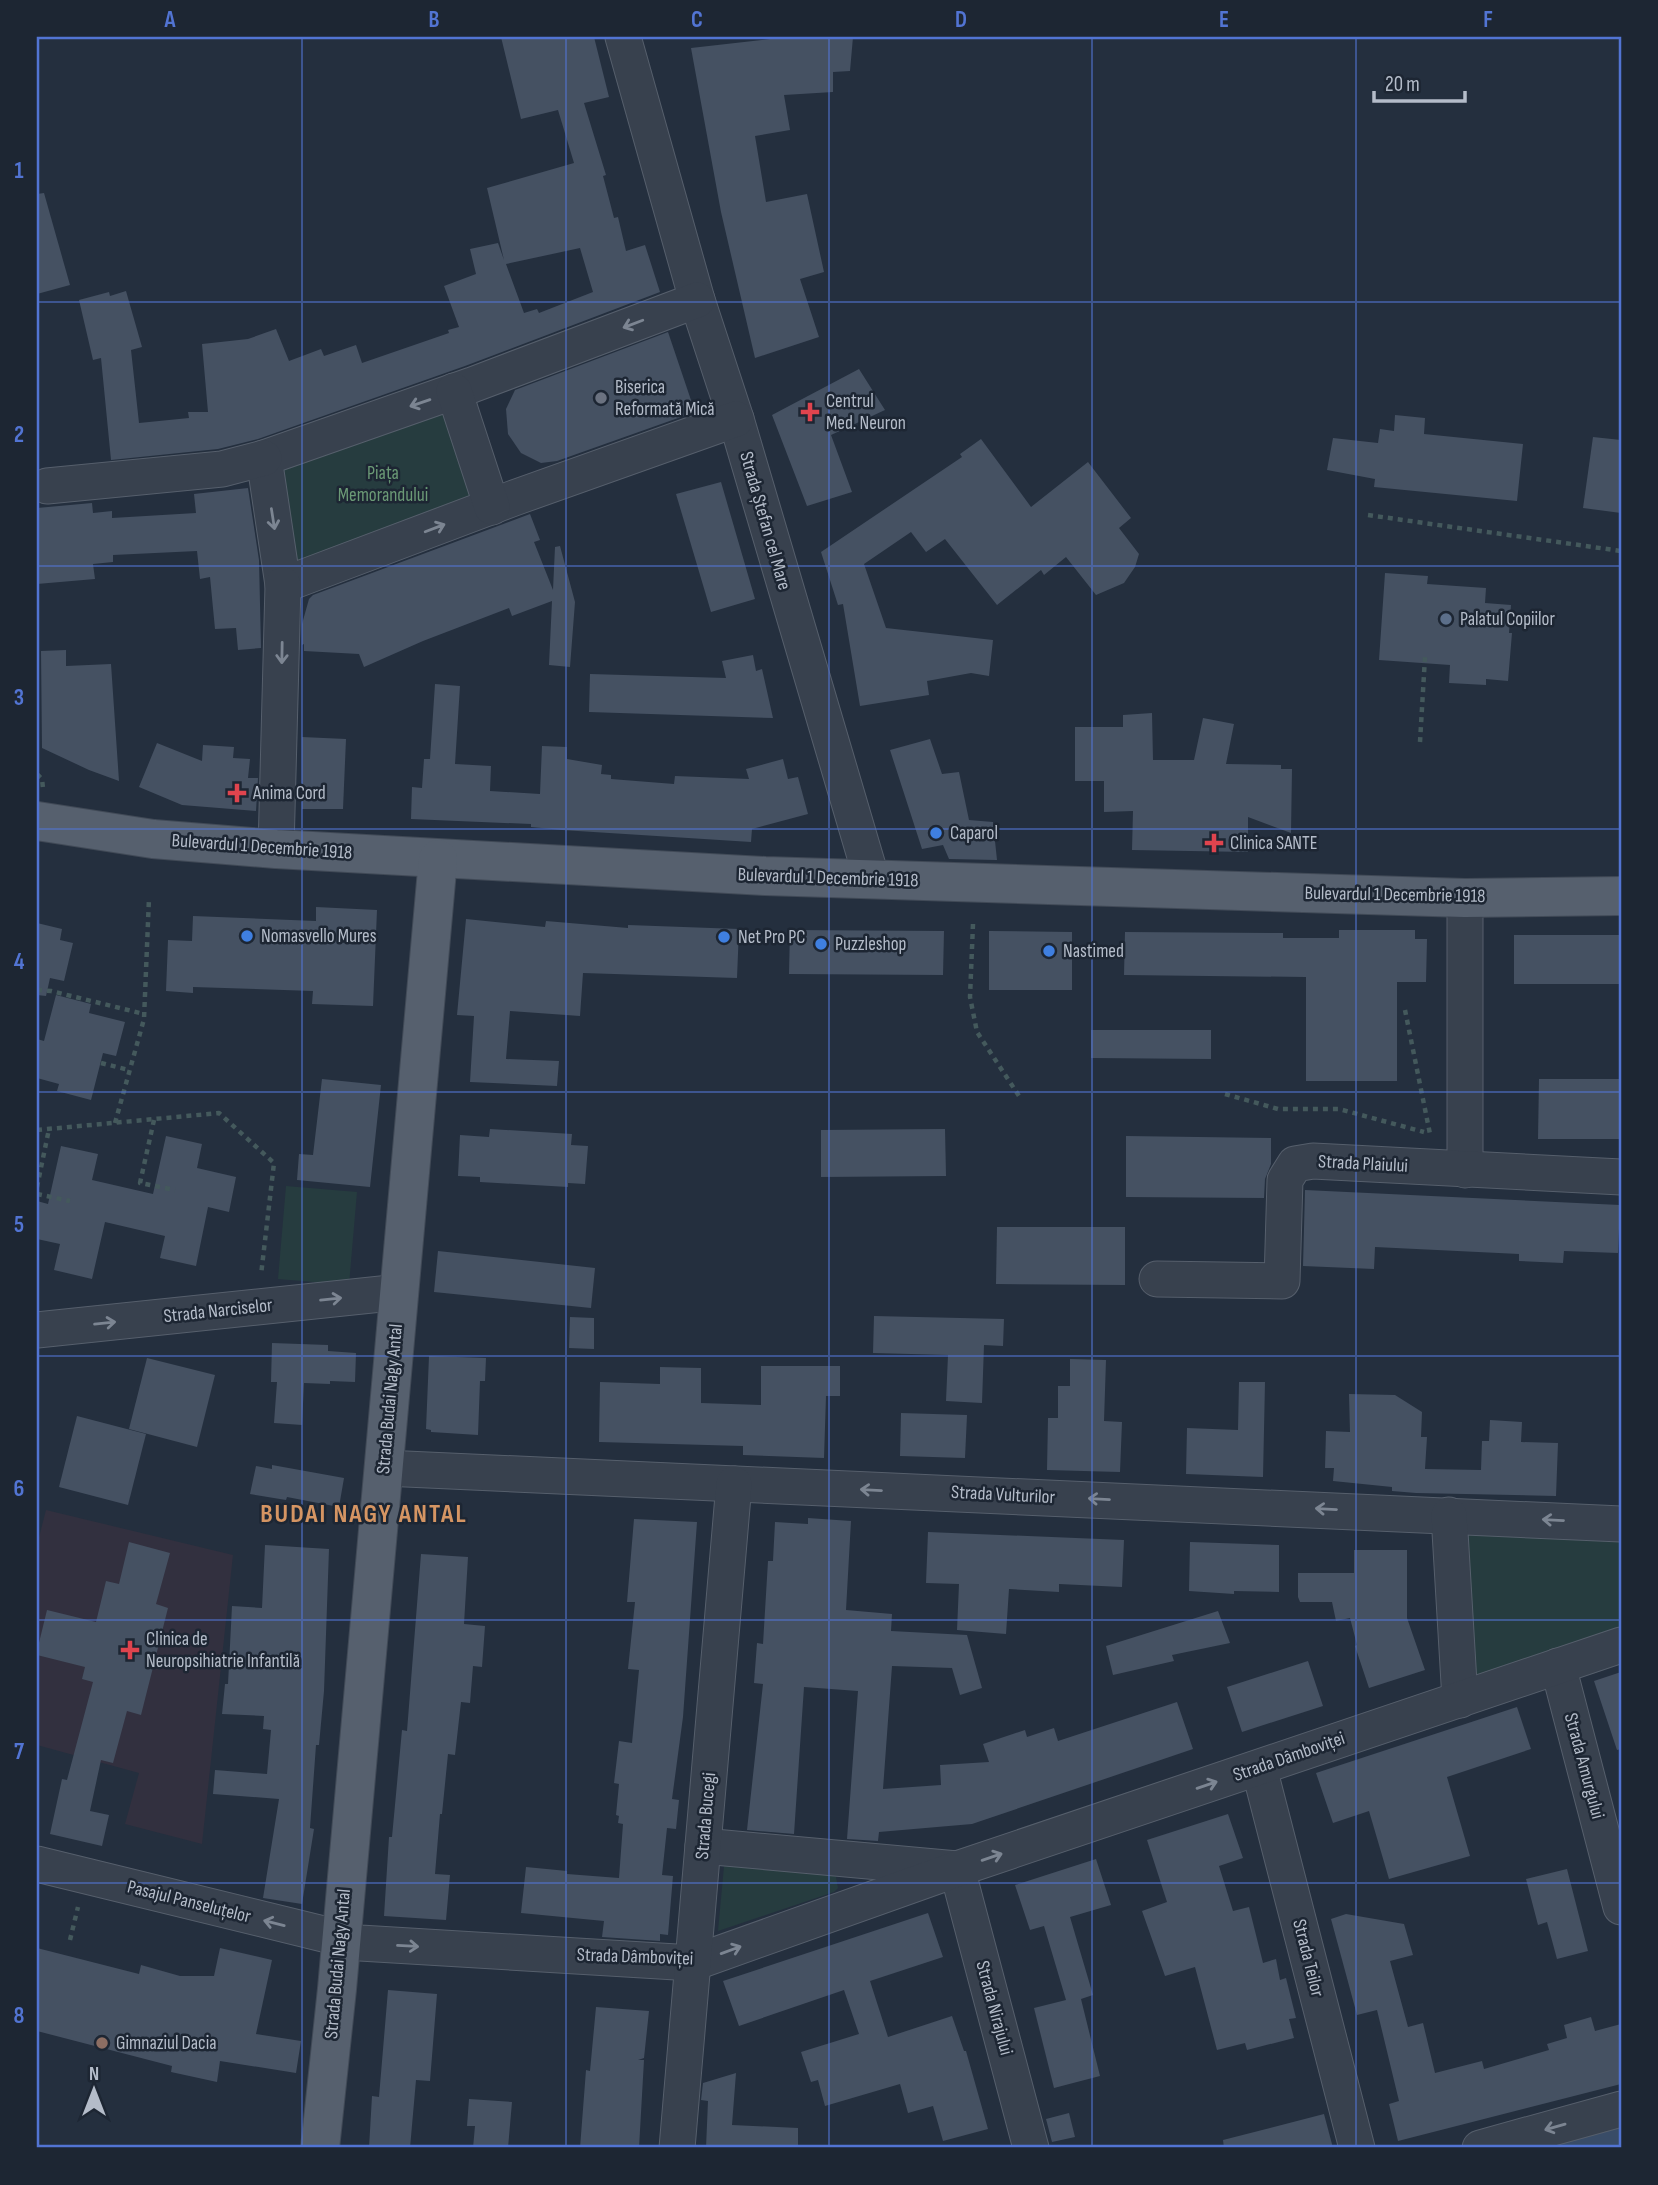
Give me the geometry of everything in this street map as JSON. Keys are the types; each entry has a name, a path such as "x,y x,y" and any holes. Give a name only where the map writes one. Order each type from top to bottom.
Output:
{"main road":[{"name":"Bulevardul 1 Decembrie 1918","path":"37,821 153,839 276,849 872,880 1465,898 1621,896"},
{"name":"Strada Budai Nagy Antal","path":"320,2148 438,859"}],"street":[{"name":"Strada Ștefan cel Mare","path":"623,37 697,300 736,419 872,880"},
{"name":"Strada Ștefan cel Mare","path":"642,37 657,163"},
{"path":"47,486 222,469 264,458 454,391 697,300"},
{"path":"454,391 492,506"},
{"path":"284,585 492,506 736,419"},
{"path":"264,458 284,585 276,849"},
{"path":"1465,898 1465,1156"},
{"name":"Strada Plaiului","path":"1157,1279 1282,1281 1285,1180 1295,1164 1314,1161 1465,1156 1621,1177"},
{"name":"Strada Narciselor","path":"37,1330 400,1292"},
{"name":"Strada Vulturilor","path":"384,1468 1621,1524"},
{"name":"Strada Bucegi","path":"677,2148 734,1483"},
{"path":"1449,1515 1460,1700"},
{"name":"Strada Dâmboviței","path":"340,1940 693,1963 957,1869 1621,1645"},
{"name":"Strada Amurgului","path":"1558,1666 1621,1907"},
{"name":"Strada Teilor","path":"1259,1768 1357,2148"},
{"name":"Strada Dâmboviței","path":"703,1846 957,1869"},
{"name":"Pasajul Panseluțelor","path":"37,1864 340,1940"},
{"name":"Strada Nirajului","path":"957,1869 1031,2148"},
{"path":"1480,2148 1621,2109"}],"path":[{"path":"1368,515 1621,551"},
{"path":"1420,742 1425,657"},
{"path":"115,1124 144,1014 149,898"},
{"path":"973,924 970,996 977,1032 1021,1099"},
{"path":"37,990 144,1014"},
{"path":"1405,1010 1430,1133"},
{"path":"101,1062 130,1070"},
{"path":"1224,1094 1278,1109 1339,1109 1430,1133 1465,1156"},
{"path":"37,1130 219,1113 274,1163 260,1282"},
{"path":"154,1119 140,1183 175,1190"},
{"path":"37,1187 49,1129"},
{"path":"37,1194 70,1201"},
{"path":"70,1940 78,1906"}],"shaded area":[{"name":"Clinica de Neuropsihiatrie Infantilă","path":"46,1510 233,1555 202,1844 125,1824 139,1773 37,1745 37,1545"}],"green space":[{"name":"Piața Memorandului","path":"466,397 503,495 290,574 273,468"},
{"path":"286,1186 357,1192 349,1285 278,1279"},
{"path":"1459,1527 1621,1536 1621,1637 1472,1686"},
{"path":"724,1866 831,1875 836,1877 838,1888 834,1892 718,1931"}],"water":[{"path":"1621,2121 1621,2148 1519,2148"}],"building":[{"path":"501,37 594,37 609,97 584,103 606,175 603,176 614,218 618,217 626,251 645,245 660,292 465,366 258,439 218,449 111,460 101,358 93,360 79,300 109,292 110,296 126,291 142,347 131,350 139,423 189,418 188,412 208,412 202,344 248,339 276,329 289,361 321,349 324,356 356,345 362,363 449,333 448,330 459,327 444,286 476,274 470,249 498,243 504,260 487,188 574,163 558,110 521,119","holes":["580,248 593,292 539,313 537,309 524,313 506,264"]},
{"path":"810,37 853,37 850,71 833,72 833,92 784,95 790,130 755,136 766,202 807,194 824,272 800,279 819,337 755,358 721,212 691,48"},
{"path":"44,193 70,285 37,294 37,194"},
{"name":"Biserica Reformată Mică","path":"668,332 695,412 557,461 541,463 521,453 508,434 506,409 515,390"},
{"path":"859,369 885,410 831,435 852,492 807,506 772,415"},
{"path":"1395,415 1425,418 1424,434 1523,444 1517,501 1374,487 1375,479 1327,470 1333,438 1378,443 1380,429 1394,431"},
{"path":"1593,437 1621,440 1621,513 1583,508"},
{"path":"981,439 1031,507 1088,462 1131,518 1119,528 1139,554 1135,567 1124,583 1096,595 1066,557 1044,575 1041,570 997,605 945,539 926,552 911,532 864,564 886,628 993,640 989,676 971,673 927,681 929,695 860,706 843,604 838,605 821,552 962,457 960,454"},
{"path":"721,482 755,599 711,612 676,494"},
{"path":"248,488 259,560 261,648 238,650 236,628 215,629 210,577 200,579 197,551 113,555 113,562 93,564 95,579 37,584 37,508 92,503 93,513 112,511 112,518 196,513 194,494"},
{"path":"530,514 540,540 534,542 553,590 555,547 560,546 575,602 570,667 549,665 552,601 512,616 509,608 364,667 359,654 304,651 302,624 309,599 313,595"},
{"name":"Palatul Copiilor","path":"1385,573 1428,576 1427,584 1486,588 1485,603 1511,605 1509,633 1512,633 1508,681 1486,679 1486,685 1449,683 1450,665 1379,660"},
{"path":"66,650 66,666 111,664 119,781 42,748 41,651"},
{"path":"753,655 756,671 762,669 773,718 589,712 590,674 726,678 722,661"},
{"path":"435,684 460,686 455,764 491,766 490,791 540,794 542,746 567,747 567,759 602,765 601,774 611,775 611,779 674,784 675,776 749,779 746,769 783,759 788,779 798,777 808,814 752,829 751,842 562,830 531,827 531,824 411,819 412,787 422,788 424,759 430,759"},
{"path":"1152,713 1153,760 1194,760 1203,718 1234,724 1226,764 1281,765 1281,769 1292,769 1291,833 1248,817 1248,852 1132,850 1133,811 1104,812 1104,781 1075,781 1075,727 1123,727 1123,715"},
{"path":"302,737 346,739 343,809 302,809"},
{"path":"930,739 942,774 959,772 969,820 993,822 997,860 949,859 943,845 922,849 890,750"},
{"path":"157,743 202,761 203,745 234,747 233,758 250,759 248,778 258,778 256,811 182,805 139,787"},
{"path":"316,907 377,910 373,1006 312,1004 313,991 193,987 193,993 166,991 168,940 192,941 193,916 316,921"},
{"path":"466,919 545,927 546,921 628,928 628,925 739,929 737,978 583,973 580,1016 510,1011 506,1059 559,1061 557,1086 470,1082 474,1016 457,1015"},
{"path":"37,923 62,929 60,940 73,943 64,981 50,978 46,996 37,995"},
{"path":"790,930 944,931 943,975 789,974"},
{"path":"1339,930 1415,930 1415,939 1427,939 1426,982 1397,982 1397,1081 1306,1081 1306,977 1124,975 1125,932 1283,933 1283,938 1339,938"},
{"path":"989,931 1072,932 1072,990 989,990"},
{"path":"1514,935 1621,935 1621,984 1514,984"},
{"path":"56,995 91,1004 89,1013 125,1022 116,1056 103,1053 91,1100 57,1091 59,1084 37,1078 37,1039 44,1041"},
{"path":"1091,1030 1211,1030 1211,1059 1091,1058"},
{"path":"322,1079 381,1085 370,1187 297,1180 299,1154 313,1155"},
{"path":"1539,1079 1621,1079 1621,1139 1538,1139"},
{"path":"490,1129 572,1134 571,1145 588,1146 585,1184 568,1183 568,1187 480,1182 480,1177 458,1176 460,1135 489,1137"},
{"path":"945,1129 946,1176 821,1177 821,1130"},
{"path":"166,1136 202,1144 197,1168 236,1177 229,1212 208,1207 196,1266 160,1258 165,1236 105,1222 92,1279 54,1270 60,1244 37,1239 37,1201 48,1204 61,1146 98,1154 92,1180 153,1194"},
{"path":"1126,1136 1271,1138 1271,1164 1265,1179 1264,1198 1126,1197"},
{"path":"1305,1190 1620,1205 1618,1253 1564,1251 1563,1263 1519,1261 1519,1254 1375,1247 1374,1269 1303,1266"},
{"path":"997,1227 1125,1227 1125,1285 996,1284"},
{"path":"438,1251 595,1268 591,1308 434,1292"},
{"path":"874,1316 1004,1319 1003,1346 984,1345 982,1403 946,1401 948,1355 873,1353"},
{"path":"570,1317 594,1318 594,1349 569,1348"},
{"path":"272,1343 328,1345 328,1351 356,1353 355,1382 304,1383 302,1425 274,1423 277,1382 271,1382"},
{"path":"429,1356 486,1358 485,1381 480,1381 478,1435 431,1432 426,1429"},
{"path":"147,1358 215,1375 197,1447 129,1429"},
{"path":"1070,1359 1106,1360 1104,1421 1122,1422 1120,1472 1047,1470 1048,1418 1058,1418 1058,1386 1070,1386"},
{"path":"761,1366 840,1366 840,1396 826,1396 824,1458 743,1455 743,1446 599,1442 600,1382 660,1384 660,1367 701,1368 701,1403 761,1405"},
{"path":"1239,1382 1265,1382 1263,1477 1186,1474 1187,1428 1238,1430"},
{"path":"1349,1394 1395,1395 1422,1412 1421,1437 1427,1437 1425,1469 1481,1470 1482,1441 1489,1441 1490,1420 1522,1422 1521,1442 1558,1443 1556,1496 1416,1493 1392,1491 1392,1487 1333,1481 1334,1468 1325,1468 1326,1431 1350,1432"},
{"path":"901,1413 967,1415 965,1458 900,1456"},
{"path":"77,1416 146,1434 128,1505 59,1487"},
{"path":"272,1465 344,1478 339,1507 287,1497 286,1500 250,1494 256,1466 272,1469"},
{"path":"808,1518 851,1521 846,1610 892,1614 891,1631 967,1635 982,1688 960,1695 952,1668 892,1666 883,1789 941,1785 940,1765 989,1762 983,1744 1025,1730 1027,1737 1054,1728 1058,1741 1177,1702 1193,1749 972,1824 879,1832 878,1841 847,1839 858,1691 804,1687 794,1834 747,1830 763,1684 754,1683 757,1643 763,1644 768,1561 773,1561 775,1522 808,1524"},
{"path":"634,1519 697,1522 683,1717 672,1799 679,1800 676,1829 667,1828 662,1875 673,1876 668,1935 660,1934 660,1941 602,1937 604,1921 521,1913 526,1867 567,1871 567,1874 619,1878 623,1824 618,1823 619,1816 616,1815 619,1784 614,1783 619,1741 632,1743 639,1670 628,1669 635,1602 627,1602"},
{"path":"928,1532 1124,1540 1122,1587 1059,1584 1059,1592 1009,1589 1006,1634 957,1630 959,1584 926,1583"},
{"path":"129,1542 170,1553 156,1604 168,1608 141,1715 127,1711 113,1763 101,1760 90,1811 109,1815 102,1846 50,1834 62,1779 67,1780 93,1682 82,1679 85,1667 37,1655 37,1651 47,1610 96,1622 106,1581 119,1584"},
{"path":"1190,1542 1279,1545 1279,1592 1234,1591 1234,1594 1189,1591"},
{"path":"265,1545 329,1549 324,1691 319,1745 316,1745 310,1828 314,1829 302,1904 263,1898 279,1799 213,1794 215,1770 267,1774 271,1730 263,1729 264,1716 222,1714 225,1684 228,1684 232,1606 262,1608"},
{"path":"1354,1550 1407,1550 1407,1618 1425,1670 1369,1688 1355,1646 1357,1645 1350,1618 1336,1621 1332,1602 1300,1602 1298,1573 1354,1573"},
{"path":"421,1554 468,1557 464,1624 485,1626 482,1667 473,1666 470,1703 461,1702 455,1755 448,1754 440,1814 435,1874 450,1875 446,1920 384,1916 389,1837 392,1837 402,1730 407,1731"},
{"path":"1218,1611 1230,1643 1172,1655 1174,1661 1113,1675 1106,1646"},
{"path":"1308,1661 1323,1706 1242,1732 1227,1687"},
{"path":"1621,1672 1621,1749 1617,1750 1594,1681"},
{"path":"1517,1707 1531,1749 1447,1777 1470,1856 1389,1879 1369,1811 1333,1823 1316,1773"},
{"path":"1228,1814 1243,1858 1219,1866 1233,1911 1249,1907 1263,1963 1276,1959 1280,1980 1286,1978 1296,2018 1289,2019 1294,2038 1247,2050 1245,2043 1217,2050 1195,1967 1165,1976 1142,1911 1167,1902 1147,1840"},
{"path":"1096,1859 1111,1905 1070,1917 1093,1995 1081,1999 1100,2076 1054,2088 1034,2008 1066,2000 1044,1926 1030,1930 1015,1885"},
{"path":"1567,1869 1588,1951 1557,1959 1547,1922 1538,1925 1526,1879"},
{"path":"928,1913 943,1957 870,1981 888,2037 952,2016 966,2051 988,2129 943,2141 933,2106 908,2113 900,2084 825,2106 818,2080 811,2082 801,2052 859,2034 844,1990 739,2026 723,1981"},
{"path":"1346,1914 1404,1924 1413,1955 1390,1961 1408,2027 1423,2023 1435,2073 1482,2061 1484,2069 1549,2050 1547,2044 1567,2038 1564,2025 1591,2017 1595,2031 1621,2024 1621,2084 1398,2141 1389,2104 1399,2101 1377,2010 1357,2015 1331,1919"},
{"path":"37,1948 139,1974 141,1965 180,1976 214,1976 220,1948 272,1960 256,2034 301,2041 296,2073 220,2061 217,2082 171,2072 172,2066 37,2031"},
{"path":"388,1990 437,1994 430,2081 416,2080 410,2148 369,2148 372,2096 379,2097"},
{"path":"596,2007 649,2011 644,2058 638,2060 644,2060 639,2148 580,2148 586,2070 590,2071"},
{"path":"736,2073 732,2125 798,2128 798,2148 706,2148 708,2101 701,2100 703,2083"},
{"path":"469,2099 512,2102 508,2148 473,2148 475,2126 467,2126"},
{"path":"1069,2113 1075,2137 1052,2142 1046,2119"},
{"path":"1324,2114 1333,2148 1224,2148 1223,2140"}],"place":[{"name":"Biserica Reformată Mică","path":"601,398"},
{"name":"Centrul Med. Neuron","path":"810,412"},
{"name":"Palatul Copiilor","path":"1446,619"},
{"name":"Anima Cord","path":"237,793"},
{"name":"Caparol","path":"936,833"},
{"name":"Clinica SANTE","path":"1214,843"},
{"name":"Nomasvello Mures","path":"247,936"},
{"name":"Net Pro PC","path":"724,937"},
{"name":"Puzzleshop","path":"821,944"},
{"name":"Nastimed","path":"1049,951"},
{"name":"Clinica de Neuropsihiatrie Infantilă","path":"130,1650"},
{"name":"Gimnaziul Dacia","path":"102,2043"}],"district":[{"name":"BUDAI NAGY ANTAL","path":"364,1514"}]}
